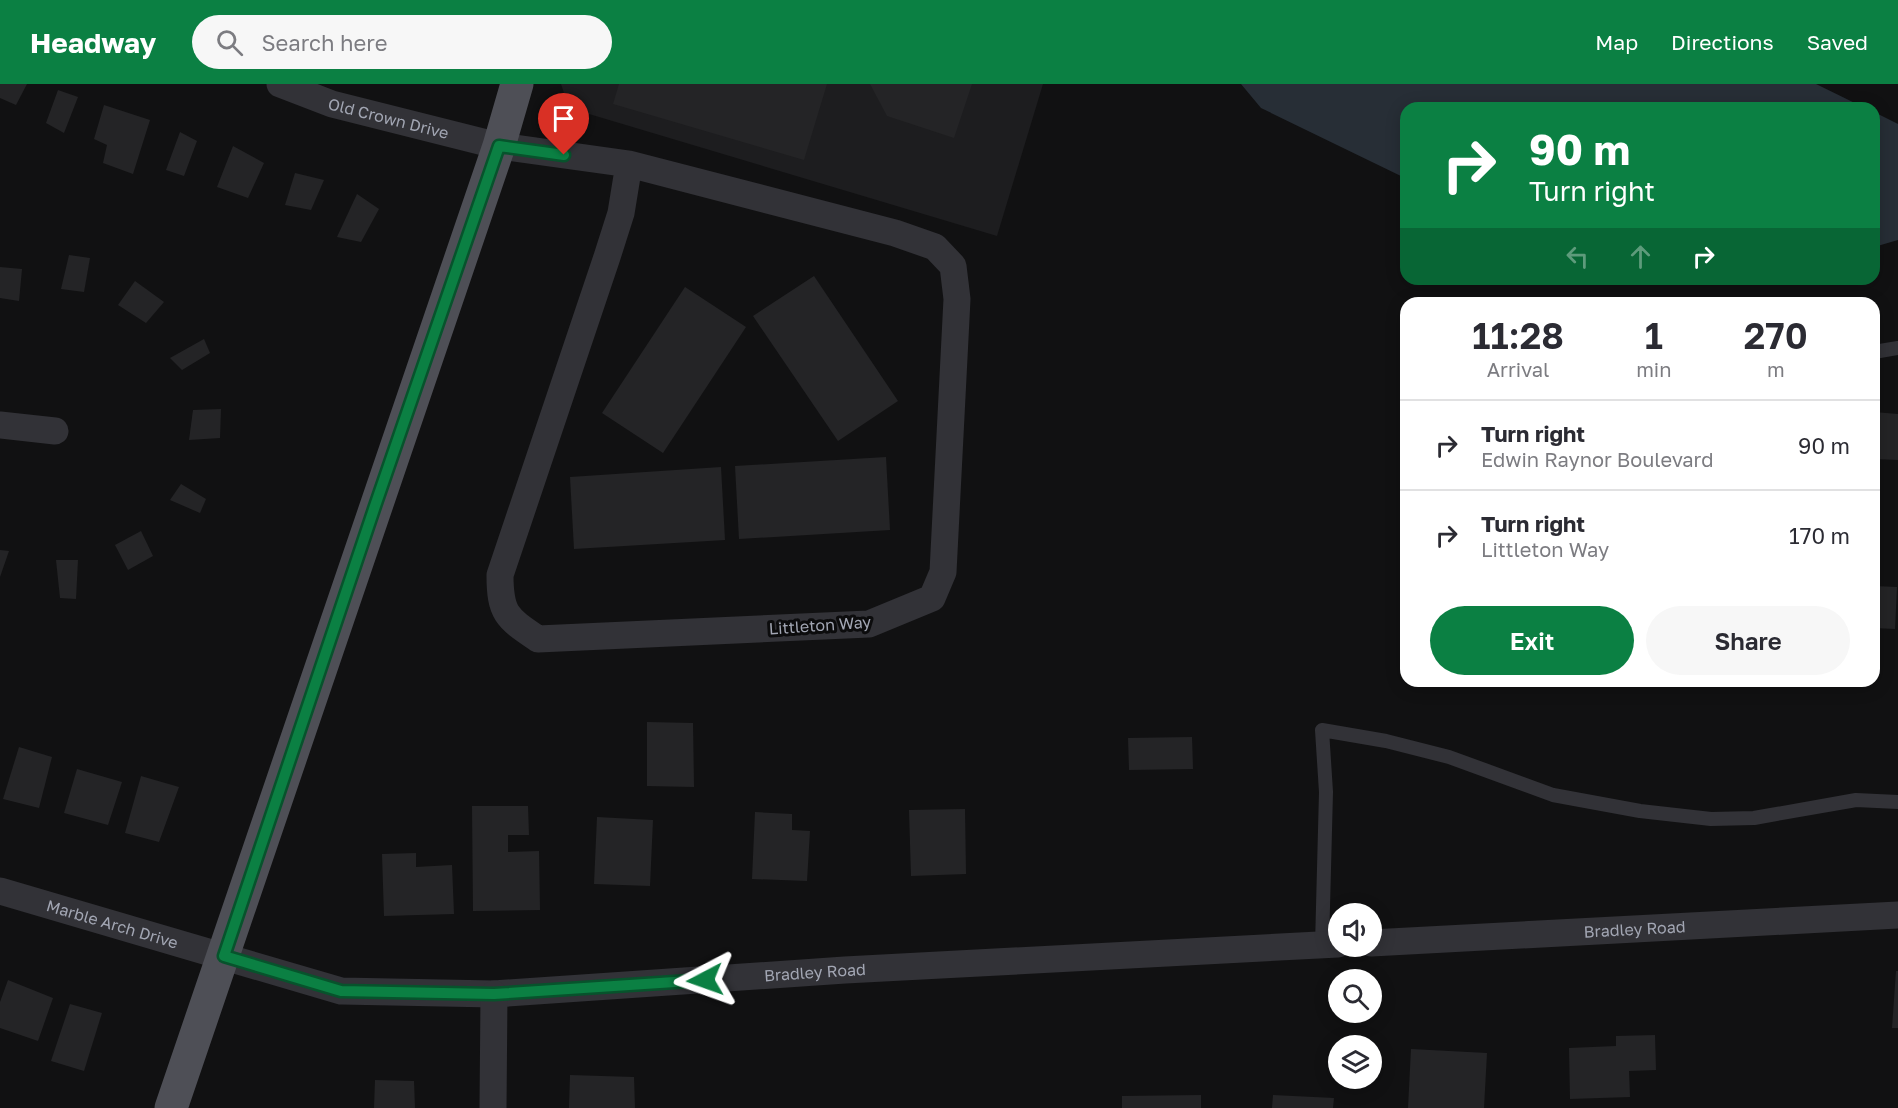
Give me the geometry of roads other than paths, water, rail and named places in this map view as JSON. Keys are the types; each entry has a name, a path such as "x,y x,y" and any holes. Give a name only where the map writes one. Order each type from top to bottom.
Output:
{"main road":[{"path":"171,1108 499,146 517,84"}],"street":[{"name":"Old Crown Drive","path":"280,84 332,104 499,146"},
{"name":"Littleton Way","path":"499,146 629,164 895,233 935,247 953,266 957,299 943,572 932,598 869,624 538,639 512,622 500,602 500,575 608,257 621,213 629,164"},
{"path":"0,425 55,431"},
{"name":"Marble Arch Drive","path":"0,891 224,956"},
{"name":"Bradley Road","path":"1382,942 1898,915"},
{"name":"Bradley Road","path":"224,956 341,991 494,994 845,970 1328,945"},
{"path":"493,1108 494,994"}],"lane":[{"path":"1880,351 1898,348"},
{"path":"1329,903 1322,729 1386,741 1449,757 1553,795 1640,811 1711,819 1754,818 1856,800 1898,802"}]}
